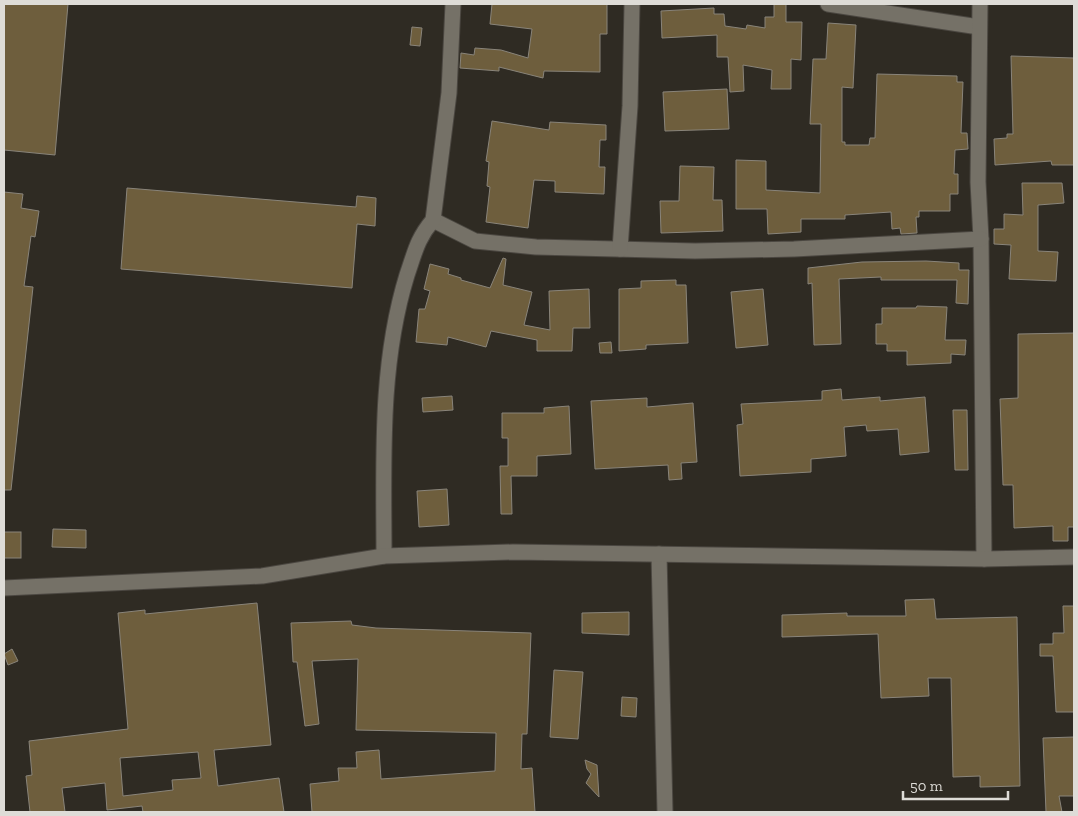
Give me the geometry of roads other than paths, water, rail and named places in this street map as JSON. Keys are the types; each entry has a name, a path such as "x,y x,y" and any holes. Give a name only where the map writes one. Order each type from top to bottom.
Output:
{"street":[{"path":"384,556 384,410 396,313 419,236 433,220 448,93 453,4"},
{"path":"620,249 630,106 632,4"},
{"path":"828,4 979,26"},
{"path":"980,4 978,182 981,239 984,559"},
{"path":"433,220 475,241 536,247 794,250 981,239"},
{"path":"4,588 262,576 384,556 513,552 984,559 1074,557"},
{"path":"660,554 665,812"}]}
